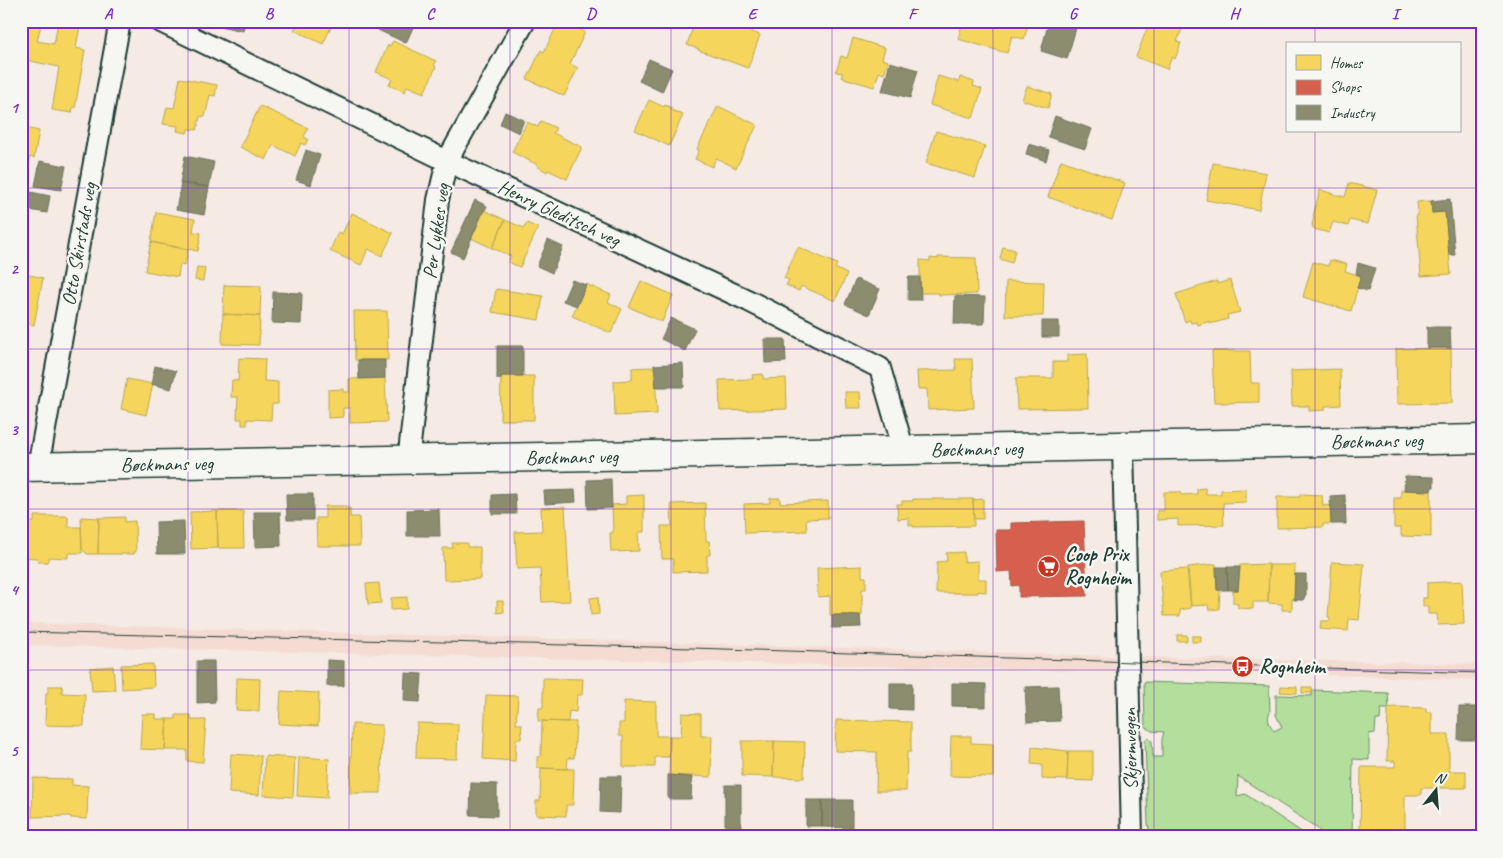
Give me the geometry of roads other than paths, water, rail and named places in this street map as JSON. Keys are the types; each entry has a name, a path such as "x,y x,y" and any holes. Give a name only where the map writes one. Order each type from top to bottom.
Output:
{"main road":[{"name":"Bøckmans veg","path":"30,467 1482,439"}],"street":[{"name":"Otto Skirstads veg","path":"30,467 120,21"},
{"name":"Henry Gleditsch veg","path":"159,21 447,161 749,302 880,368 904,451"},
{"name":"Per Lykkes veg","path":"410,460 411,434 438,200 447,161 525,21"},
{"name":"Skjermvegen","path":"1123,446 1132,837"}],"tram line":[{"path":"21,632 692,648 1482,673"}],"place":[{"name":"Coop Prix Rognheim","path":"1049,566"},
{"name":"Rognheim","path":"1243,666"}]}
